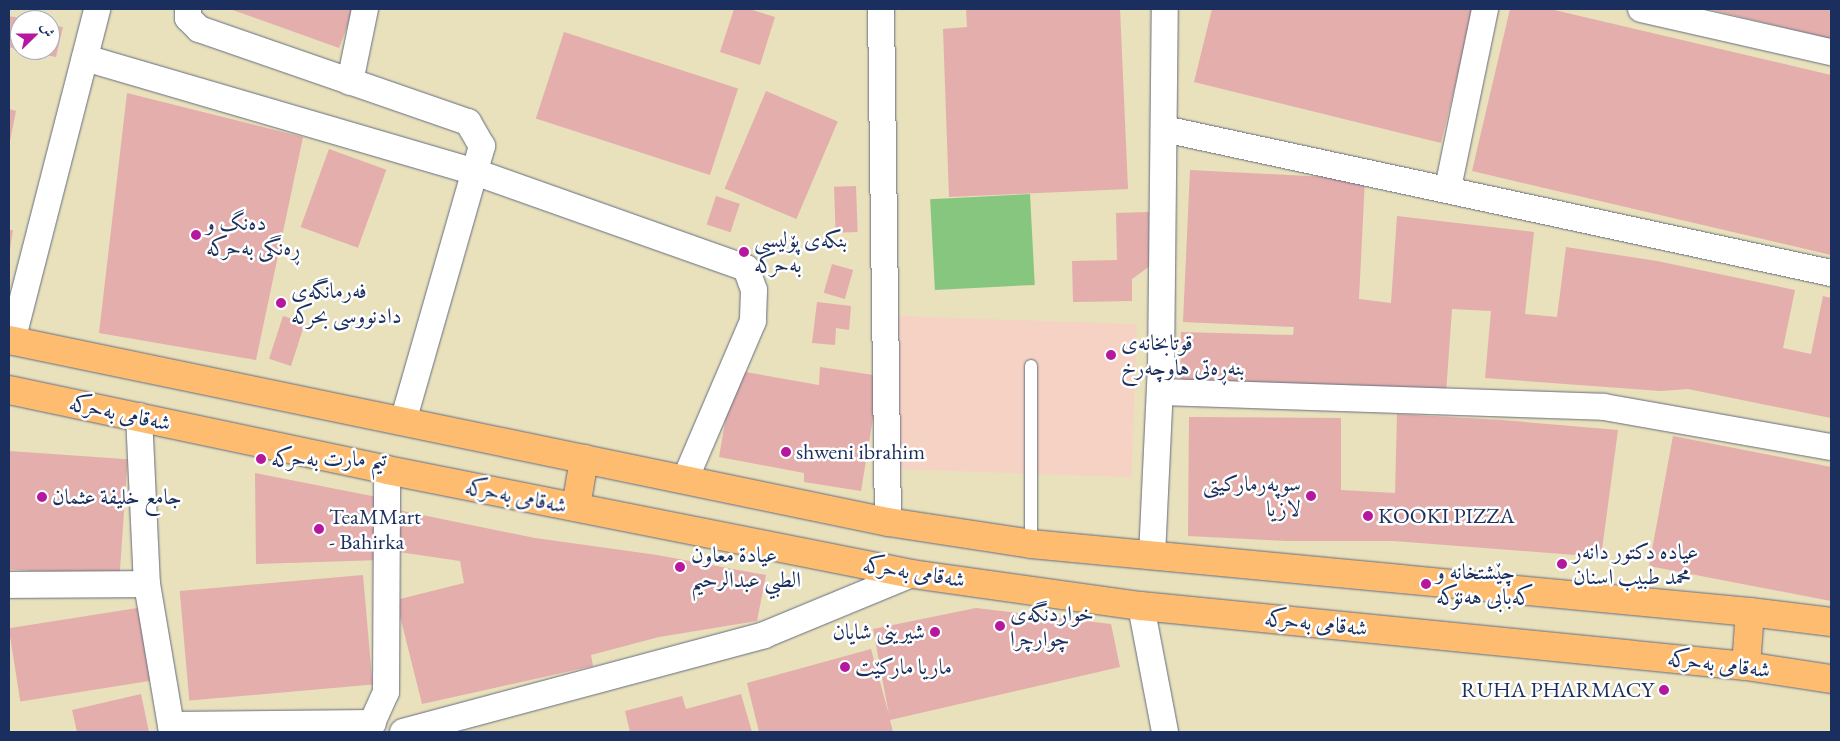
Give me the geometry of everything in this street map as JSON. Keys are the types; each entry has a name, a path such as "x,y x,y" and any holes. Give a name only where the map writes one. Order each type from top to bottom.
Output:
{"main road":[{"name":"شەقامی بەحرکە","path":"10,341 888,522 1031,544 1750,612 1831,622"},
{"name":"شەقامی بەحرکە","path":"9,390 387,470 912,574 1141,606 1746,666 1831,679"},
{"path":"576,508 584,459"},
{"path":"1746,666 1750,612"}],"street":[{"path":"10,341 97,9"},
{"path":"188,9 188,18 199,29 468,122 482,146 403,422"},
{"path":"350,82 365,9"},
{"path":"881,9 888,522"},
{"path":"1152,556 1160,392 1165,9"},
{"path":"1448,188 1485,9"},
{"path":"1641,9 1831,52"},
{"path":"85,58 475,172 746,268 754,290 753,321 685,480"},
{"path":"1164,129 1448,188 1831,273"},
{"path":"1160,392 1604,407 1831,447"},
{"path":"139,416 147,584 172,729 370,727 386,692 387,470"},
{"path":"403,732 764,635 912,574"},
{"path":"9,586 147,584"},
{"path":"1141,606 1165,732"}],"lane":[{"path":"1031,366 1031,544"}],"shaded area":[{"path":"899,316 1137,324 1132,477 894,469"}],"green space":[{"path":"1030,194 1035,285 935,290 930,199"}],"building":[{"path":"230,9 354,9 339,48"},
{"path":"734,9 749,9 775,17 760,65 720,52"},
{"path":"966,9 1120,9 1128,189 949,197 943,29 967,27"},
{"path":"1212,9 1474,9 1441,143 1194,82"},
{"path":"1510,9 1550,9 1831,75 1831,255 1472,171"},
{"path":"1708,9 1831,9 1831,39"},
{"path":"9,16 10,47 9,47"},
{"path":"60,27 63,27 60,40"},
{"path":"564,32 738,89 710,175 536,119"},
{"path":"766,91 838,121 796,219 725,189"},
{"name":"دەنگ و ڕەنگی بەحرکە","path":"127,93 303,137 256,360 99,333"},
{"path":"9,109 16,111 10,141 9,141"},
{"path":"329,149 386,170 358,248 301,227"},
{"path":"1190,170 1365,179 1359,299 1391,303 1397,216 1534,232 1525,314 1557,317 1566,247 1657,261 1795,290 1783,348 1811,354 1823,296 1831,298 1831,418 1688,389 1661,391 1485,378 1491,311 1452,309 1446,393 1180,383 1181,332 1293,335 1294,327 1183,322"},
{"path":"856,186 858,232 836,233 834,187"},
{"path":"716,196 740,204 731,232 707,225"},
{"path":"1149,212 1150,266 1132,279 1132,301 1073,302 1072,261 1117,260 1116,213"},
{"path":"9,230 13,230 10,249 9,249"},
{"path":"832,264 853,270 845,299 824,293"},
{"path":"817,302 851,306 849,330 836,328 835,345 812,343"},
{"path":"283,316 305,323 291,366 269,359"},
{"path":"820,367 880,376 861,491 804,482 804,473 719,457 734,370 819,385"},
{"path":"1397,414 1502,420 1618,430 1601,557 1394,541 1287,541 1188,536 1189,417 1341,418 1341,490 1395,493"},
{"path":"1673,436 1831,467 1831,601 1649,566"},
{"path":"9,451 128,459 119,577 9,569"},
{"name":"TeaMMart - Bahirka","path":"255,473 382,498 381,560 256,564"},
{"path":"398,510 535,538 657,555 766,575 757,621 659,637 591,655 593,666 422,704 396,600 464,583 460,561 392,551"},
{"path":"363,575 373,685 189,701 180,591"},
{"path":"150,606 162,679 20,701 9,628"},
{"path":"976,608 1111,624 1120,667 890,720 893,732 759,732 747,683 871,649 889,715 873,629"},
{"path":"141,694 149,732 77,732 72,710"},
{"path":"741,694 752,732 630,732 625,711 682,696 686,709"}],"place":[{"name":"دەنگ و ڕەنگی بەحرکە","path":"196,235"},
{"name":"بنکەی پۆلیسی بەحرکە","path":"744,252"},
{"name":"فەرمانگەی دادنووسی بحرکە","path":"281,303"},
{"name":"قوتابخانەی بنەڕەتی هاوچەرخ","path":"1111,355"},
{"name":"shweni ibrahim","path":"786,452"},
{"name":"تیم مارت بەحرکە","path":"261,459"},
{"name":"سوپه‌رمارکیتی لازیا","path":"1311,496"},
{"name":"جامع خليفة عثمان","path":"42,497"},
{"name":"KOOKI PIZZA","path":"1368,516"},
{"name":"TeaMMart - Bahirka","path":"319,529"},
{"name":"عياده دكتور دانەر محمد طبيب اسنان","path":"1562,564"},
{"name":"عيادة معاون الطبي عبدالرحيم","path":"680,567"},
{"name":"چێشتخانە و کەبابی هەنۆکە","path":"1426,584"},
{"name":"خواردنگەی چوارچرا","path":"1000,626"},
{"name":"شیرینی شایان","path":"935,632"},
{"name":"ماریا مارکێت","path":"845,667"},
{"name":"RUHA PHARMACY","path":"1664,690"}]}
